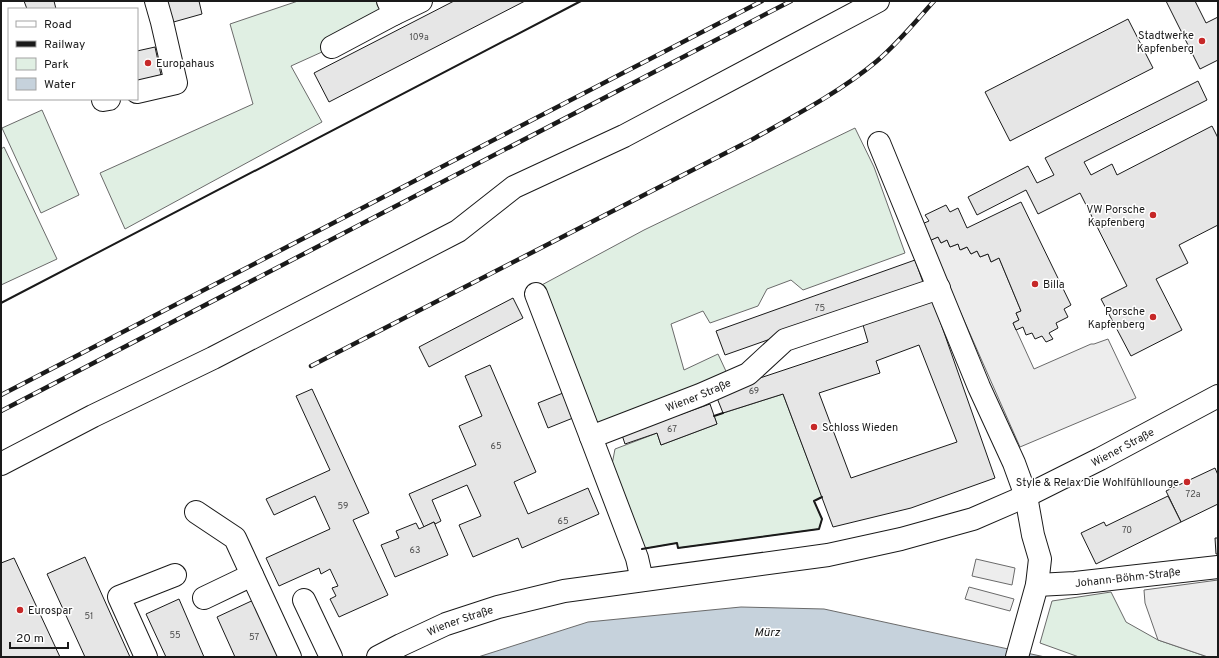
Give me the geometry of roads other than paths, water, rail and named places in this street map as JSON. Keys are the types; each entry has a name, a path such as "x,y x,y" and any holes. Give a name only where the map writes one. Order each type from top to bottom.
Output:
{"main road":[{"path":"138,92 176,83 156,1"},
{"path":"332,47 391,7 421,1"},
{"path":"1,464 93,416 213,358 458,231 514,187 624,136 878,1"},
{"path":"879,143 979,387 1014,463 1026,496 1040,560 1037,585 1017,657"},
{"name":"Wiener Straße","path":"590,437 700,395 748,374 785,340 939,288"},
{"path":"536,294 637,558 642,580"},
{"name":"Wiener Straße","path":"378,657 446,624 498,606 564,591 828,555 901,540 973,519 1026,496 1100,459 1218,396"},
{"path":"196,512 235,538 290,657"},
{"name":"Johann-Böhm-Straße","path":"1037,585 1075,583 1218,567"},
{"path":"146,657 119,597 175,575"},
{"path":"204,598 252,575"},
{"path":"304,600 331,657"}],"water":[{"name":"Mürz","path":"741,607 824,609 1045,657 478,657 588,622"}],"railway":[{"path":"1,395 762,1"},
{"path":"1,411 791,1"},
{"path":"311,366 753,139 801,112 848,83 877,61 900,39 934,1"}],"place":[{"name":"Stadtwerke Kapfenberg","path":"1202,41"},
{"name":"Europahaus","path":"148,63"},
{"name":"VW Porsche Kapfenberg","path":"1153,215"},
{"name":"Billa","path":"1035,284"},
{"name":"Porsche Kapfenberg","path":"1153,317"},
{"name":"Schloss Wieden","path":"814,427"},
{"name":"Style & Relax Die Wohlfühllounge","path":"1187,482"},
{"name":"Eurospar","path":"20,610"}]}
